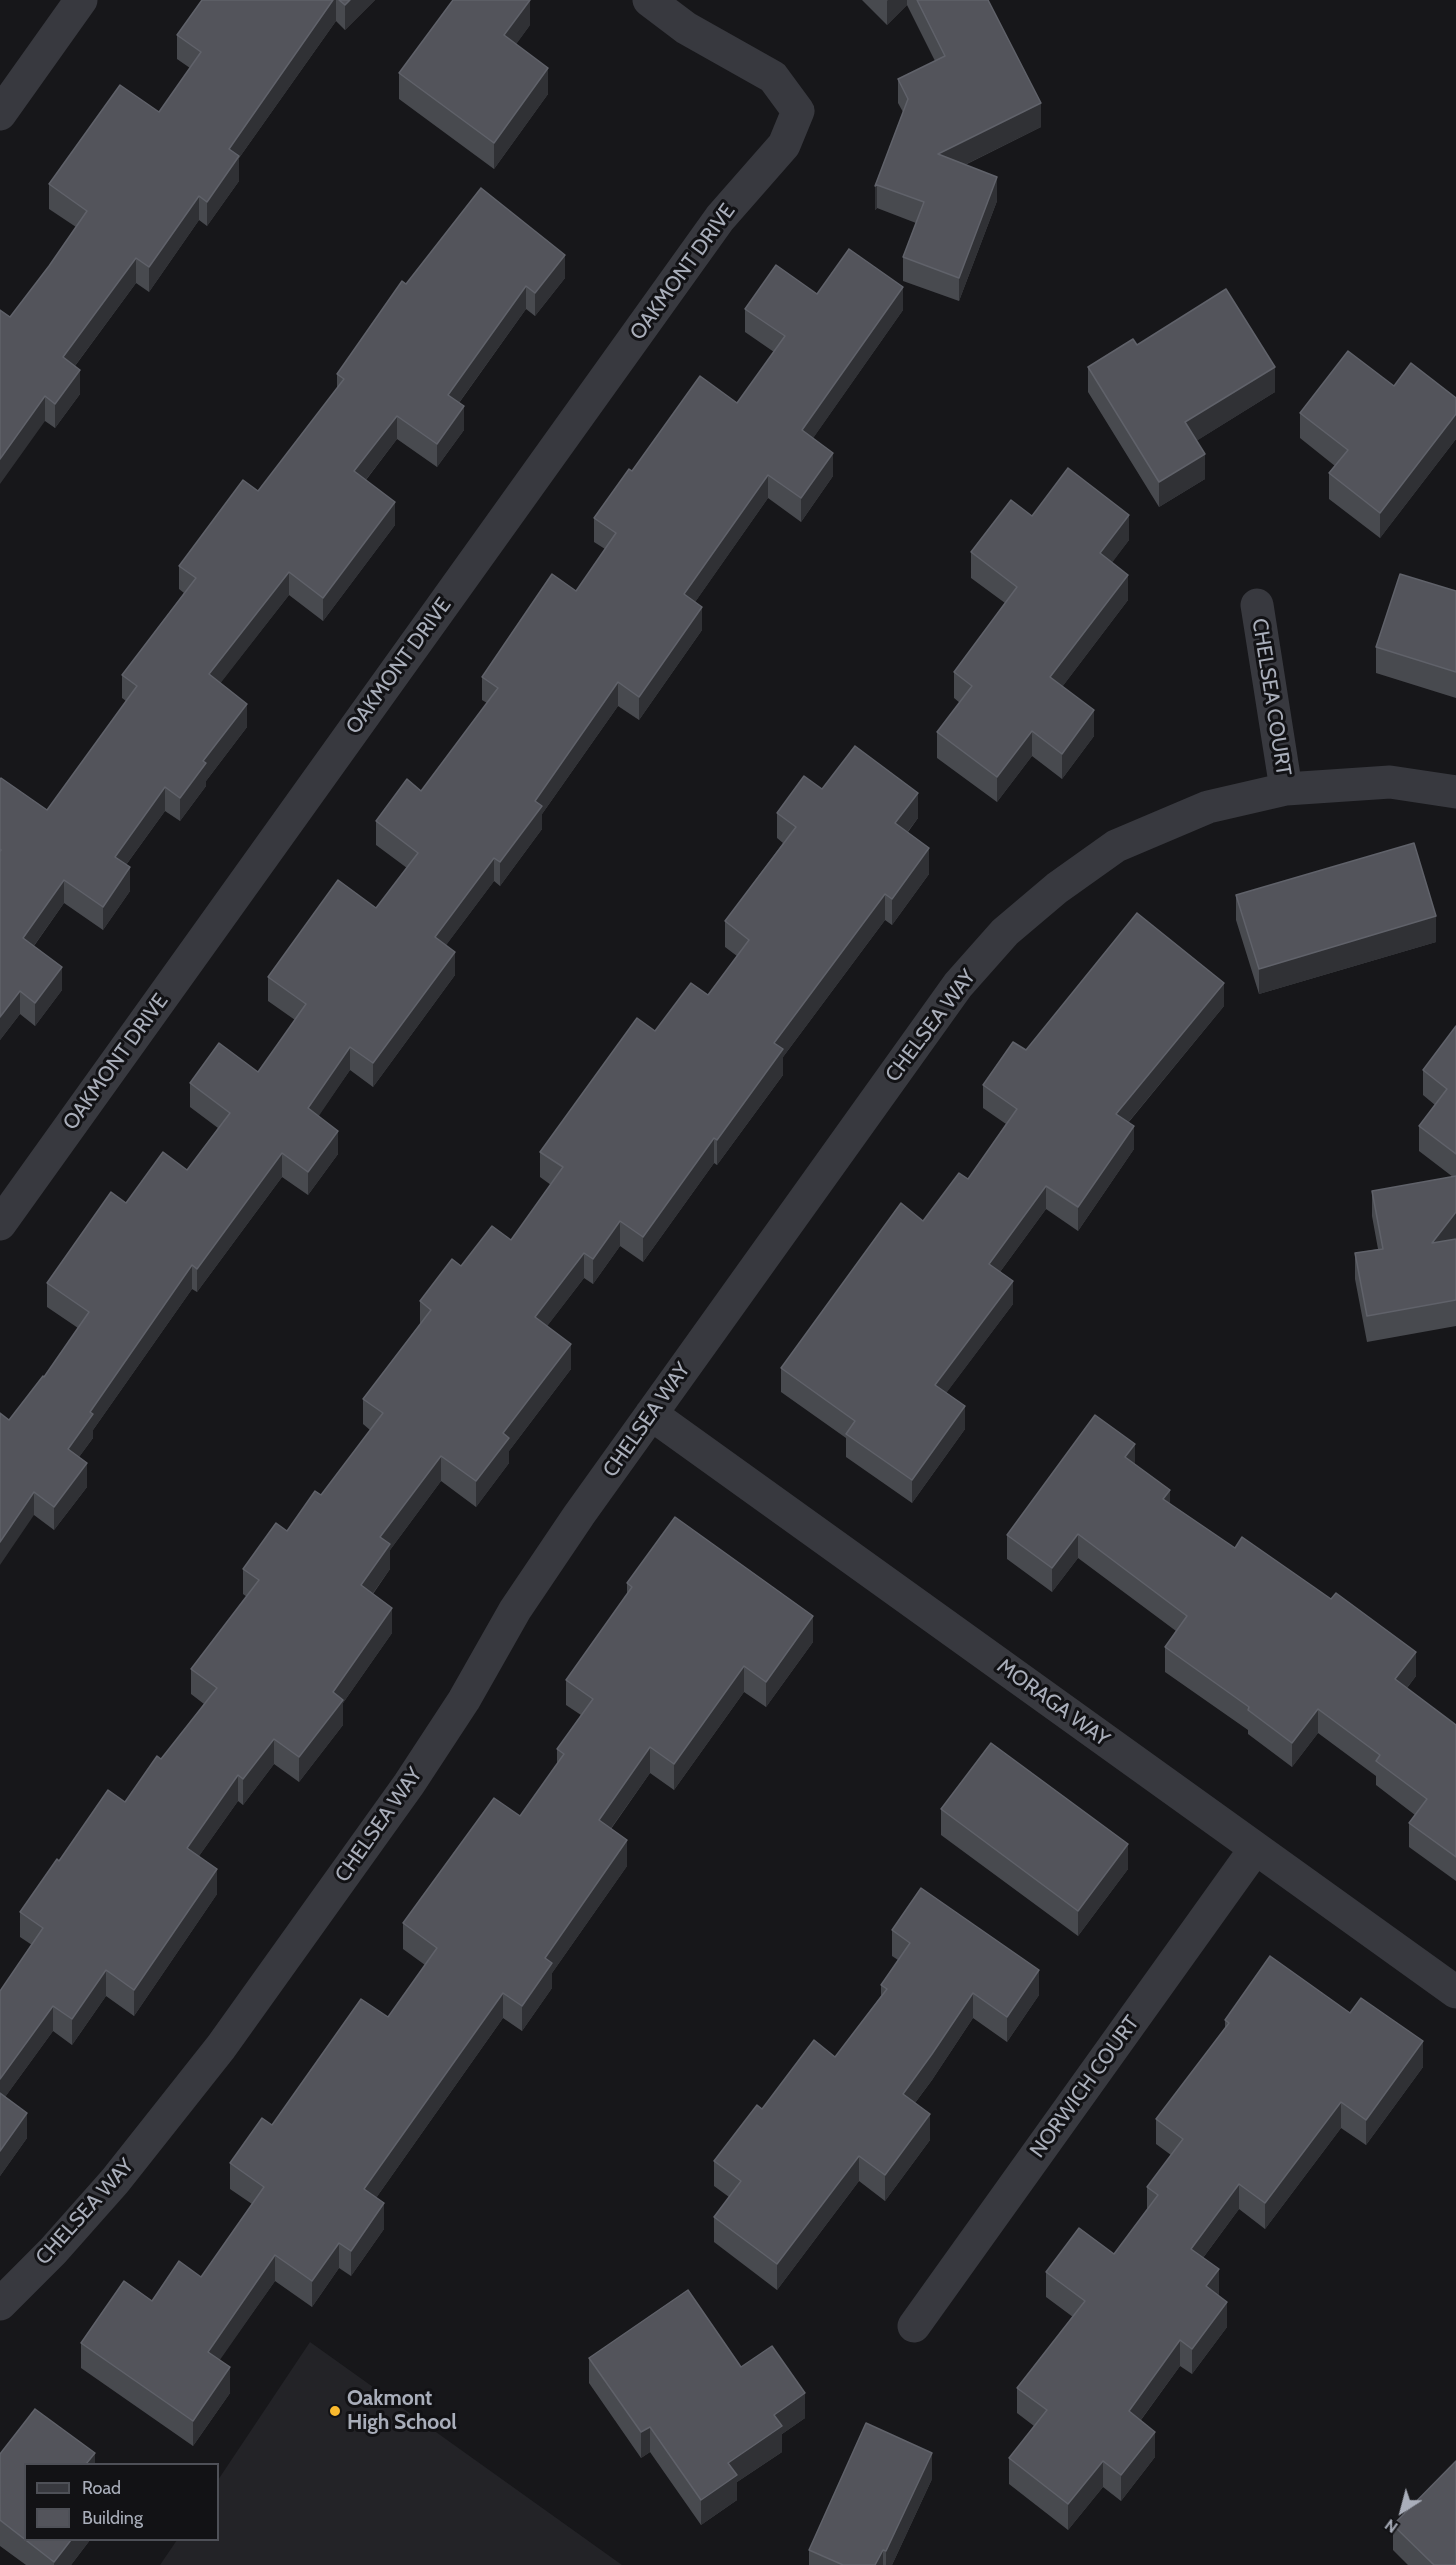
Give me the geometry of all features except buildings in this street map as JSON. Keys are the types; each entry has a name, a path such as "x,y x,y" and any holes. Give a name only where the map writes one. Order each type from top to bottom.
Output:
{"street":[{"path":"0,114 81,0"},
{"name":"OAKMONT DRIVE","path":"0,1224 720,218 784,145 798,111 773,77 686,28 649,0"},
{"name":"CHELSEA COURT","path":"1257,606 1286,789"},
{"name":"CHELSEA WAY","path":"0,2304 53,2251 115,2181 220,2047 409,1784 464,1700 515,1610 651,1414 958,985 1005,932 1057,888 1116,846 1208,807 1286,789 1390,782 1456,792"},
{"name":"MORAGA WAY","path":"651,1414 1456,1992"},
{"name":"NORWICH COURT","path":"914,2326 1255,1849"}],"shaded area":[{"name":"Oakmont High School","path":"310,2342 622,2565 160,2565 176,2541 219,2541 219,2478"}],"place":[{"name":"Oakmont High School","path":"335,2411"}]}
